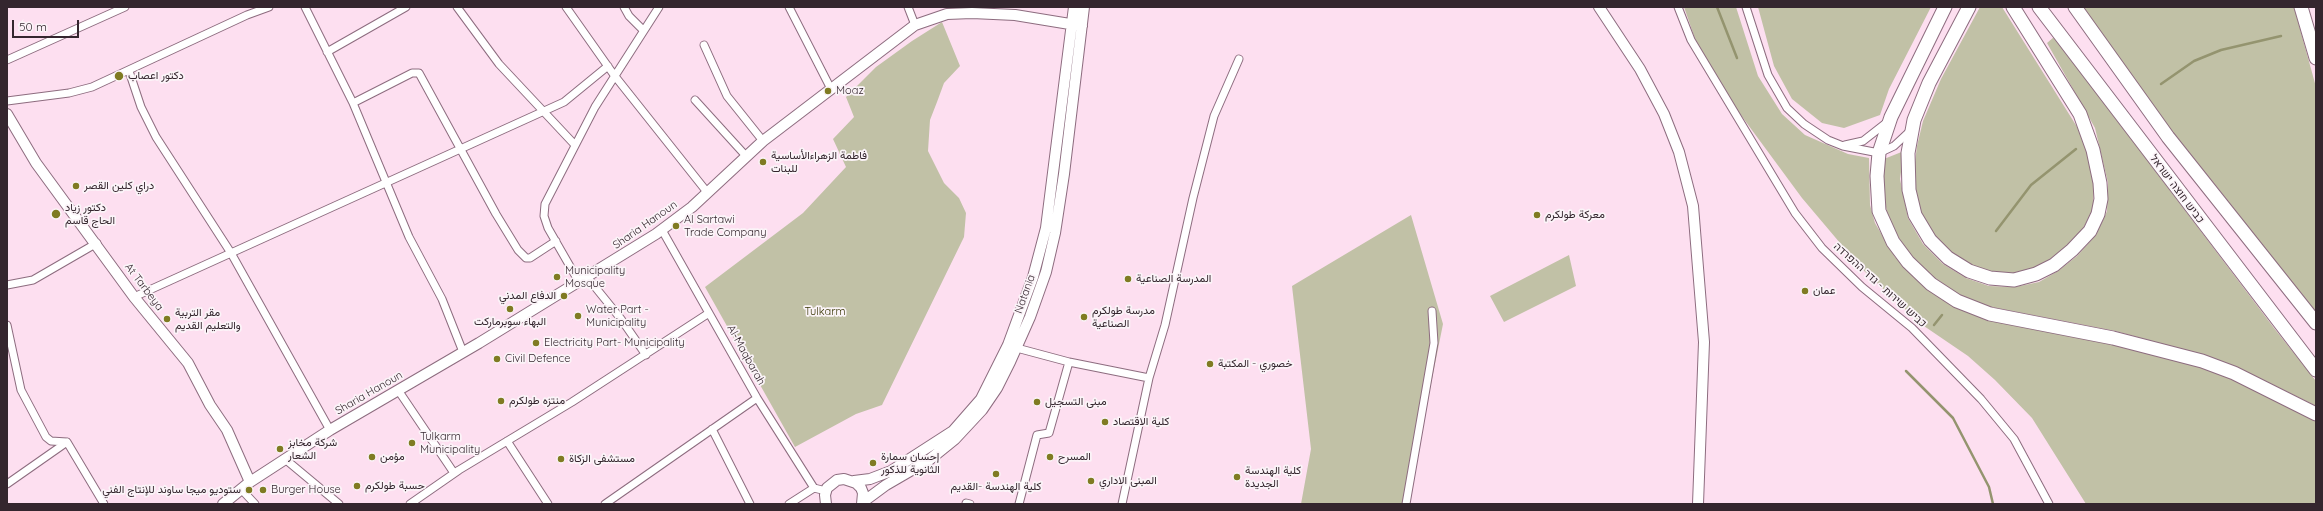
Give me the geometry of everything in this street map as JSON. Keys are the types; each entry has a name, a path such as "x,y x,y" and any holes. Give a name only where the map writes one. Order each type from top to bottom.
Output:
{"highway":[{"path":"1945,7 1891,117 1879,152 1877,176 1879,210 1893,242 1908,262 1930,284 1956,301 1990,314 2113,338 2202,361 2234,373 2316,414"},
{"path":"1969,7 1929,83 1914,120 1908,153 1909,190 1915,215 1930,240 1948,258 1969,271 1990,278 2014,280 2036,274 2054,265 2072,250 2090,231 2098,214 2101,199 2100,183 2088,132 2080,114 2013,7"},
{"name":"כביש חוצה ישראל","path":"2039,7 2316,370"},
{"path":"2075,7 2168,137 2316,323"},
{"path":"2301,7 2316,58"}],"street":[{"path":"7,60 125,7"},
{"path":"7,101 81,91 240,18 269,7"},
{"path":"304,7 353,103 409,237 442,299 463,352"},
{"path":"327,52 406,7"},
{"path":"457,7 499,64 575,144"},
{"path":"566,7 614,76 707,192"},
{"path":"624,7 643,30"},
{"path":"646,355 621,319 583,280 556,241 546,222 545,204 575,144 614,76 659,7"},
{"path":"789,7 831,89"},
{"path":"908,7 916,25"},
{"path":"1074,7 1077,25"},
{"path":"1077,25 1084,7"},
{"path":"1599,7 1640,69 1664,114 1679,152 1693,206 1704,342 1698,504"},
{"name":"כביש שירות - גדר ההפרדה","path":"1678,7 1691,40 1795,213 1822,248 1862,287 1912,328 1981,399 2014,439 2049,504"},
{"path":"1746,7 1768,75 1787,108 1804,124 1828,140 1843,146 1879,152 1902,140 1914,120"},
{"name":"Sharia Hanoun","path":"223,504 250,482 330,430 583,280 662,230 692,207 763,141 916,25 947,14 983,10 1077,25"},
{"name":"Natania","path":"863,503 886,485 929,460 960,434 982,410 997,388 1012,347 1046,228 1077,25"},
{"path":"704,45 727,96 763,141"},
{"path":"1123,503 1149,378 1165,325 1193,198 1214,116 1239,59"},
{"path":"134,297 544,112 570,99 608,66"},
{"path":"129,70 140,107 156,136 231,253 330,430"},
{"path":"353,103 417,71 496,214 523,255 526,258 532,257 556,241"},
{"path":"695,100 746,156"},
{"name":"At Tarbeya","path":"7,114 36,163 97,243 134,297 188,363 210,405 227,430 250,482"},
{"path":"1843,146 1863,141 1883,126 1891,117"},
{"name":"Al-Maqbarah","path":"662,230 757,398 814,488"},
{"path":"7,285 33,280 97,243"},
{"path":"1406,504 1434,343 1432,311"},
{"path":"410,504 454,473 646,355 709,313"},
{"path":"7,325 21,390 46,438 51,441 67,442"},
{"path":"1012,347 1069,362 1149,378"},
{"name":"Natania","path":"826,491 832,483 837,480 844,478 854,481 870,479 891,472 953,431 982,398 1012,347"},
{"path":"1019,504 1037,434 1049,433 1069,362"},
{"path":"398,390 454,473"},
{"path":"605,504 757,398"},
{"path":"712,430 750,504"},
{"path":"507,441 548,504"},
{"path":"7,484 67,442"},
{"path":"67,442 104,504"},
{"path":"285,459 339,504"},
{"path":"854,481 860,488 863,503"},
{"path":"789,504 814,488 826,491 826,504"},
{"path":"241,489 255,504"}],"green space":[{"path":"1684,7 1736,7 1758,76 1782,114 1805,135 1848,154 1869,158 1870,205 1875,223 1895,257 1919,280 1946,298 2193,359 2280,399 2316,421 2316,504 2086,504 2032,418 1995,380 1968,356 1921,324 1862,269 1802,198 1704,65"},
{"path":"1758,7 1931,7 1889,89 1880,115 1844,128 1822,123 1792,99 1774,66"},
{"path":"1980,7 2002,7 2079,130 2087,152 2094,184 2093,208 2084,227 2068,246 2051,259 2034,268 2014,273 1992,272 1972,266 1952,253 1935,236 1921,213 1915,190 1914,170 1917,146 1923,121 1941,79"},
{"path":"2081,7 2294,7 2316,87 2316,314 2217,187 2154,110"},
{"name":"Tulkarm","path":"942,22 960,66 944,83 930,120 928,151 944,183 959,198 966,213 964,237 882,405 856,414 795,447 705,287 803,213 846,167 833,139 854,117 846,97 876,67 912,41"},
{"path":"2054,37 2274,328 2316,381 2316,406 2237,367 2204,355 2115,331 1991,307 1960,295 1935,278 1913,258 1899,238 1888,217 1884,197 1884,159 1904,151 1900,179 1908,218 1923,244 1943,264 1966,278 1989,286 2015,287 2039,282 2058,271 2077,256 2096,235 2107,211 2108,183 2095,128 2047,43"},
{"path":"1411,215 1443,324 1407,504 1301,504 1311,449 1292,286"},
{"path":"1569,255 1576,286 1504,322 1490,296"}],"waterway":[{"path":"1717,7 1737,58"},
{"path":"2161,84 2194,61 2221,50 2281,36"},
{"path":"1996,231 2031,185 2076,149"},
{"path":"1934,325 1942,315"},
{"path":"1906,371 1953,418 1989,487 1993,504"}],"place":[{"name":"دكتور اعصاب","path":"119,76"},
{"name":"Moaz","path":"828,91"},
{"name":"فاطمة الزهراءالأساسية للبنات","path":"763,162"},
{"name":"دراي كلين القصر","path":"76,186"},
{"name":"دكتور زياد الحاج قاسم","path":"56,214"},
{"name":"معركة طولكرم","path":"1537,215"},
{"name":"Al Sartawi Trade Company","path":"676,226"},
{"name":"Municipality Mosque","path":"557,277"},
{"name":"المدرسة الصناعية","path":"1128,279"},
{"name":"عمان","path":"1805,291"},
{"name":"الدفاع المدني","path":"564,296"},
{"name":"البهاء سوبرماركت","path":"510,309"},
{"name":"Water Part - Municipality","path":"578,316"},
{"name":"مدرسة طولكرم الصناعية","path":"1084,317"},
{"name":"مقر التربية والتعليم القديم","path":"167,319"},
{"name":"Electricity Part- Municipality","path":"536,343"},
{"name":"Civil Defence","path":"497,359"},
{"name":"خصوري - المكتبة","path":"1210,364"},
{"name":"منتزه طولكرم","path":"501,401"},
{"name":"مبنى التسجيل","path":"1037,402"},
{"name":"كلية الاقتصاد","path":"1105,422"},
{"name":"Tulkarm Municipality","path":"412,443"},
{"name":"شركة مخابز الشعار","path":"280,449"},
{"name":"مؤمن","path":"372,457"},
{"name":"المسرح","path":"1050,457"},
{"name":"مستشفى الزكاة","path":"561,459"},
{"name":"إحسان سمارة الثانوية للذكور","path":"873,463"},
{"name":"كلية الهندسة -القديم","path":"996,474"},
{"name":"كلية الهندسة الجديدة","path":"1237,477"},
{"name":"المبنى الاداري","path":"1091,481"},
{"name":"حسبة طولكرم","path":"357,486"},
{"name":"ستوديو ميجا ساوند للإنتاج الفني","path":"249,490"},
{"name":"Burger House","path":"263,490"}]}
